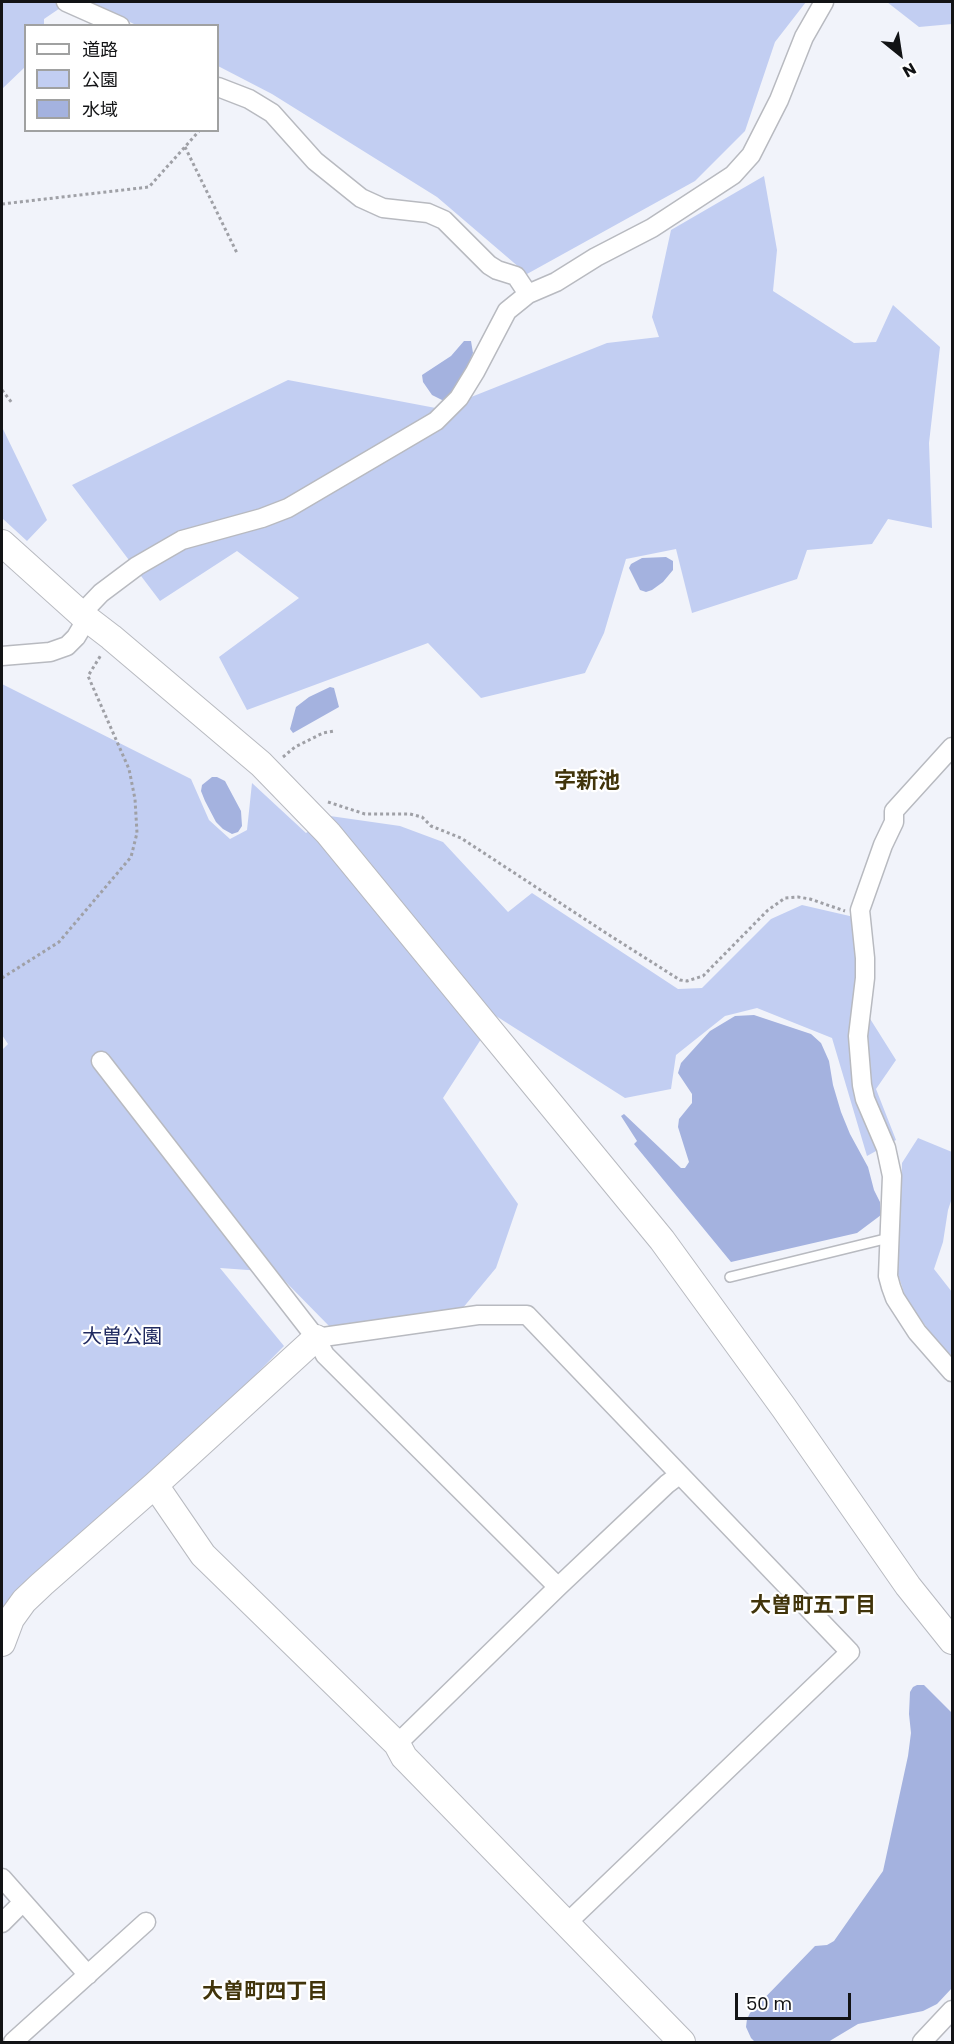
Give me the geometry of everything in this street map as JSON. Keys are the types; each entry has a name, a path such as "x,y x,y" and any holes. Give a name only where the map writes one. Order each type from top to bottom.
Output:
{"street":[{"path":"66,2 116,24"},
{"path":"2,656 50,652 67,646 82,627 81,614 101,593 137,566 182,540 262,518 288,508 436,421 459,398 507,311 528,294 556,282 596,257 652,228 733,175 751,156 779,100 804,37 824,2"},
{"path":"219,87 249,99 272,113 322,168 369,203 384,208 428,213 444,220 489,265 516,276 528,294"},
{"path":"2,543 81,614 261,764 328,833 662,1240 784,1408 908,1586 952,1641"},
{"path":"952,747 894,811 894,822 883,845 860,910 865,978 858,1036 860,1071 865,1099 886,1148 892,1176 888,1276 895,1298 916,1332 952,1372"},
{"path":"101,1061 316,1338 325,1355 558,1587"},
{"path":"2,1642 11,1619 24,1601 316,1338 478,1315 527,1315 850,1652 567,1923"},
{"path":"397,1744 558,1587 679,1475"},
{"path":"155,1485 203,1555 397,1744 404,1757 682,2043"},
{"path":"2,1878 22,1904 88,1975"},
{"path":"2,1923 22,1904"},
{"path":"13,2043 146,1922"},
{"path":"922,2043 952,2010"}],"lane":[{"path":"730,1277 889,1239"}],"path":[{"path":"2,204 148,187 198,132"},
{"path":"185,147 237,253"},
{"path":"2,390 12,403"},
{"path":"2,978 58,942 131,857 137,833 135,799 129,770 88,676 111,637"},
{"path":"278,761 295,747 323,733 334,731"},
{"path":"326,802 365,814 410,814 422,818 431,826 461,838 680,980 687,981 703,976 768,909 785,898 804,898 851,912 860,910"}],"green space":[{"path":"2,2 69,2 44,19 44,24 24,24 24,68 2,89"},
{"path":"89,2 806,2 775,42 745,131 695,181 527,274 437,197 272,94 219,67 219,24 134,24"},
{"path":"887,2 952,2 952,24 919,27"},
{"path":"764,176 777,250 773,291 854,343 876,342 893,305 940,347 929,443 932,528 888,519 872,544 807,550 797,579 692,613 676,549 626,559 604,633 585,673 481,698 428,643 247,710 219,657 299,598 237,551 160,601 72,485 288,380 441,409 607,343 659,337 652,317 671,230"},
{"path":"2,427 47,520 27,541 2,518"},
{"name":"大曽公園","path":"2,684 191,779 209,820 230,839 247,830 252,783 306,833 330,816 400,826 443,842 508,912 532,893 678,989 702,988 771,919 802,905 854,917 859,961 857,998 896,1060 876,1089 896,1140 867,1156 832,1038 757,1008 725,1016 676,1055 671,1089 625,1098 496,1016 443,1098 518,1204 496,1268 462,1309 330,1327 276,1272 220,1268 284,1346 2,1632 2,1050 8,1044 2,1035"},
{"path":"918,1138 952,1152 952,1198 943,1242 934,1269 952,1292 952,1356 935,1339 906,1299 897,1271 896,1229 902,1163"}],"water":[{"path":"464,341 471,341 473,353 461,383 444,401 432,395 423,382 422,375 451,356"},
{"path":"666,557 673,561 673,570 652,590 646,592 640,590 629,568 631,564 642,558"},
{"path":"330,687 334,688 339,707 293,733 290,729 296,707 309,697"},
{"path":"212,777 225,781 241,811 242,826 238,832 232,834 223,829 216,822 205,801 201,791 202,785"},
{"path":"754,1015 811,1034 821,1043 829,1061 841,1112 868,1167 880,1202 881,1215 857,1233 731,1262 634,1144 637,1141 621,1116 624,1114 681,1168 685,1168 689,1162 678,1127 679,1119 692,1103 692,1094 678,1073 681,1063 710,1031 735,1016"},
{"path":"917,1685 924,1685 952,1713 952,1988 937,2004 923,2011 858,2024 828,2042 755,2042 746,2027 750,2013 815,1946 827,1945 834,1941 883,1871 908,1756 911,1733 910,1692"}],"district":[{"name":"字新池","path":"587,782"},
{"name":"大曽町五丁目","path":"813,1607"},
{"name":"大曽町四丁目","path":"265,1993"}]}
